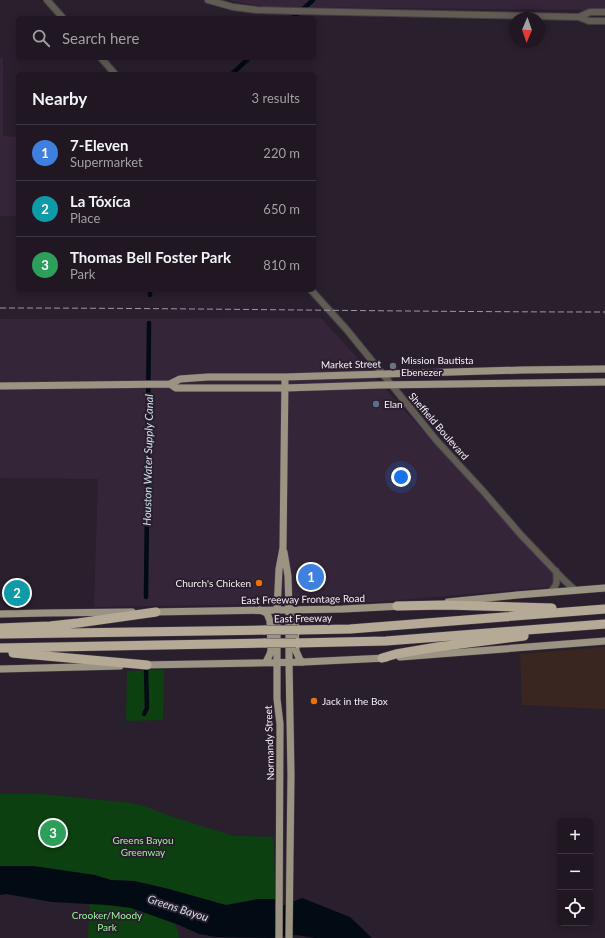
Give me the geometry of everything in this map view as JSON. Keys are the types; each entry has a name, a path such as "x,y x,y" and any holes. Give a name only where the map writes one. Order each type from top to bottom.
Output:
{"highway":[{"path":"397,606 605,609"},
{"name":"East Freeway","path":"0,634 350,628 605,609"},
{"path":"0,628 50,626 156,612"},
{"path":"0,650 386,641 605,624"},
{"path":"382,658 396,654 438,647 605,624"},
{"path":"0,650 43,656 147,665"}],"main road":[{"name":"Market Street","path":"0,386 170,384 180,379 208,377 285,377 605,369"},
{"name":"Normandy Street","path":"279,938 280,724 277,699 277,610 279,569 283,548 285,377"},
{"name":"Market Street","path":"170,384 176,388 285,388 605,382"},
{"name":"Normandy Street","path":"283,548 288,576 289,610 291,775 289,938"},
{"name":"East Freeway Frontage Road","path":"0,614 343,610 605,588"},
{"path":"260,610 266,613 270,621 271,650 266,662"},
{"path":"299,610 295,620 296,651 300,660 303,662"},
{"path":"0,669 303,662 382,658 605,641"}],"street":[{"path":"47,0 61,16"},
{"path":"208,0 233,7 257,10 579,17 589,20 605,21"},
{"path":"579,17 590,12 605,12"},
{"path":"103,60 113,72"},
{"name":"Sheffield Boulevard","path":"313,292 347,330 437,441 521,535 575,590"},
{"path":"550,592 555,588 557,582 556,571"}],"shaded area":[{"path":"227,0 605,0 605,10 267,7"},
{"path":"0,58 3,58 3,136 16,137 16,216 0,216"},
{"path":"321,318 554,575 554,583 550,587 378,602 94,607 98,479 0,478 0,319"},
{"path":"605,647 605,709 522,705 520,654"}],"green space":[{"path":"141,669 164,670 163,720 126,721 127,671 141,671"},
{"name":"Greens Bayou Greenway","path":"0,794 41,794 131,803 234,836 272,837 274,840 275,899 258,899 226,905 134,881 111,880 95,875 40,867 0,866"},
{"name":"Crooker/Moody Park","path":"90,902 124,905 174,920 179,938 88,938"}],"water":[{"name":"Greens Bayou","path":"0,866 33,866 95,875 111,880 134,881 226,905 258,899 275,899 282,906 302,898 350,917 372,938 315,938 296,935 271,938 216,937 199,934 179,925 131,908 52,902 6,894 0,895"}],"waterway":[{"name":"Houston Water Supply Canal","path":"295,16 313,0"},
{"name":"Houston Water Supply Canal","path":"234,72 247,60"},
{"name":"Houston Water Supply Canal","path":"146,597 149,323"},
{"name":"Houston Water Supply Canal","path":"144,714 147,708 146,669"}],"railway":[{"path":"0,308 605,312"}],"place":[{"name":"Mission Bautista Ebenezer","path":"393,366"},
{"name":"Elan","path":"376,404"},
{"name":"7-Eleven","path":"311,577"},
{"name":"Church's Chicken","path":"259,583"},
{"name":"La Tóxíca","path":"17,593"},
{"name":"Jack in the Box","path":"314,701"},
{"name":"Thomas Bell Foster Park","path":"53,833"}]}
